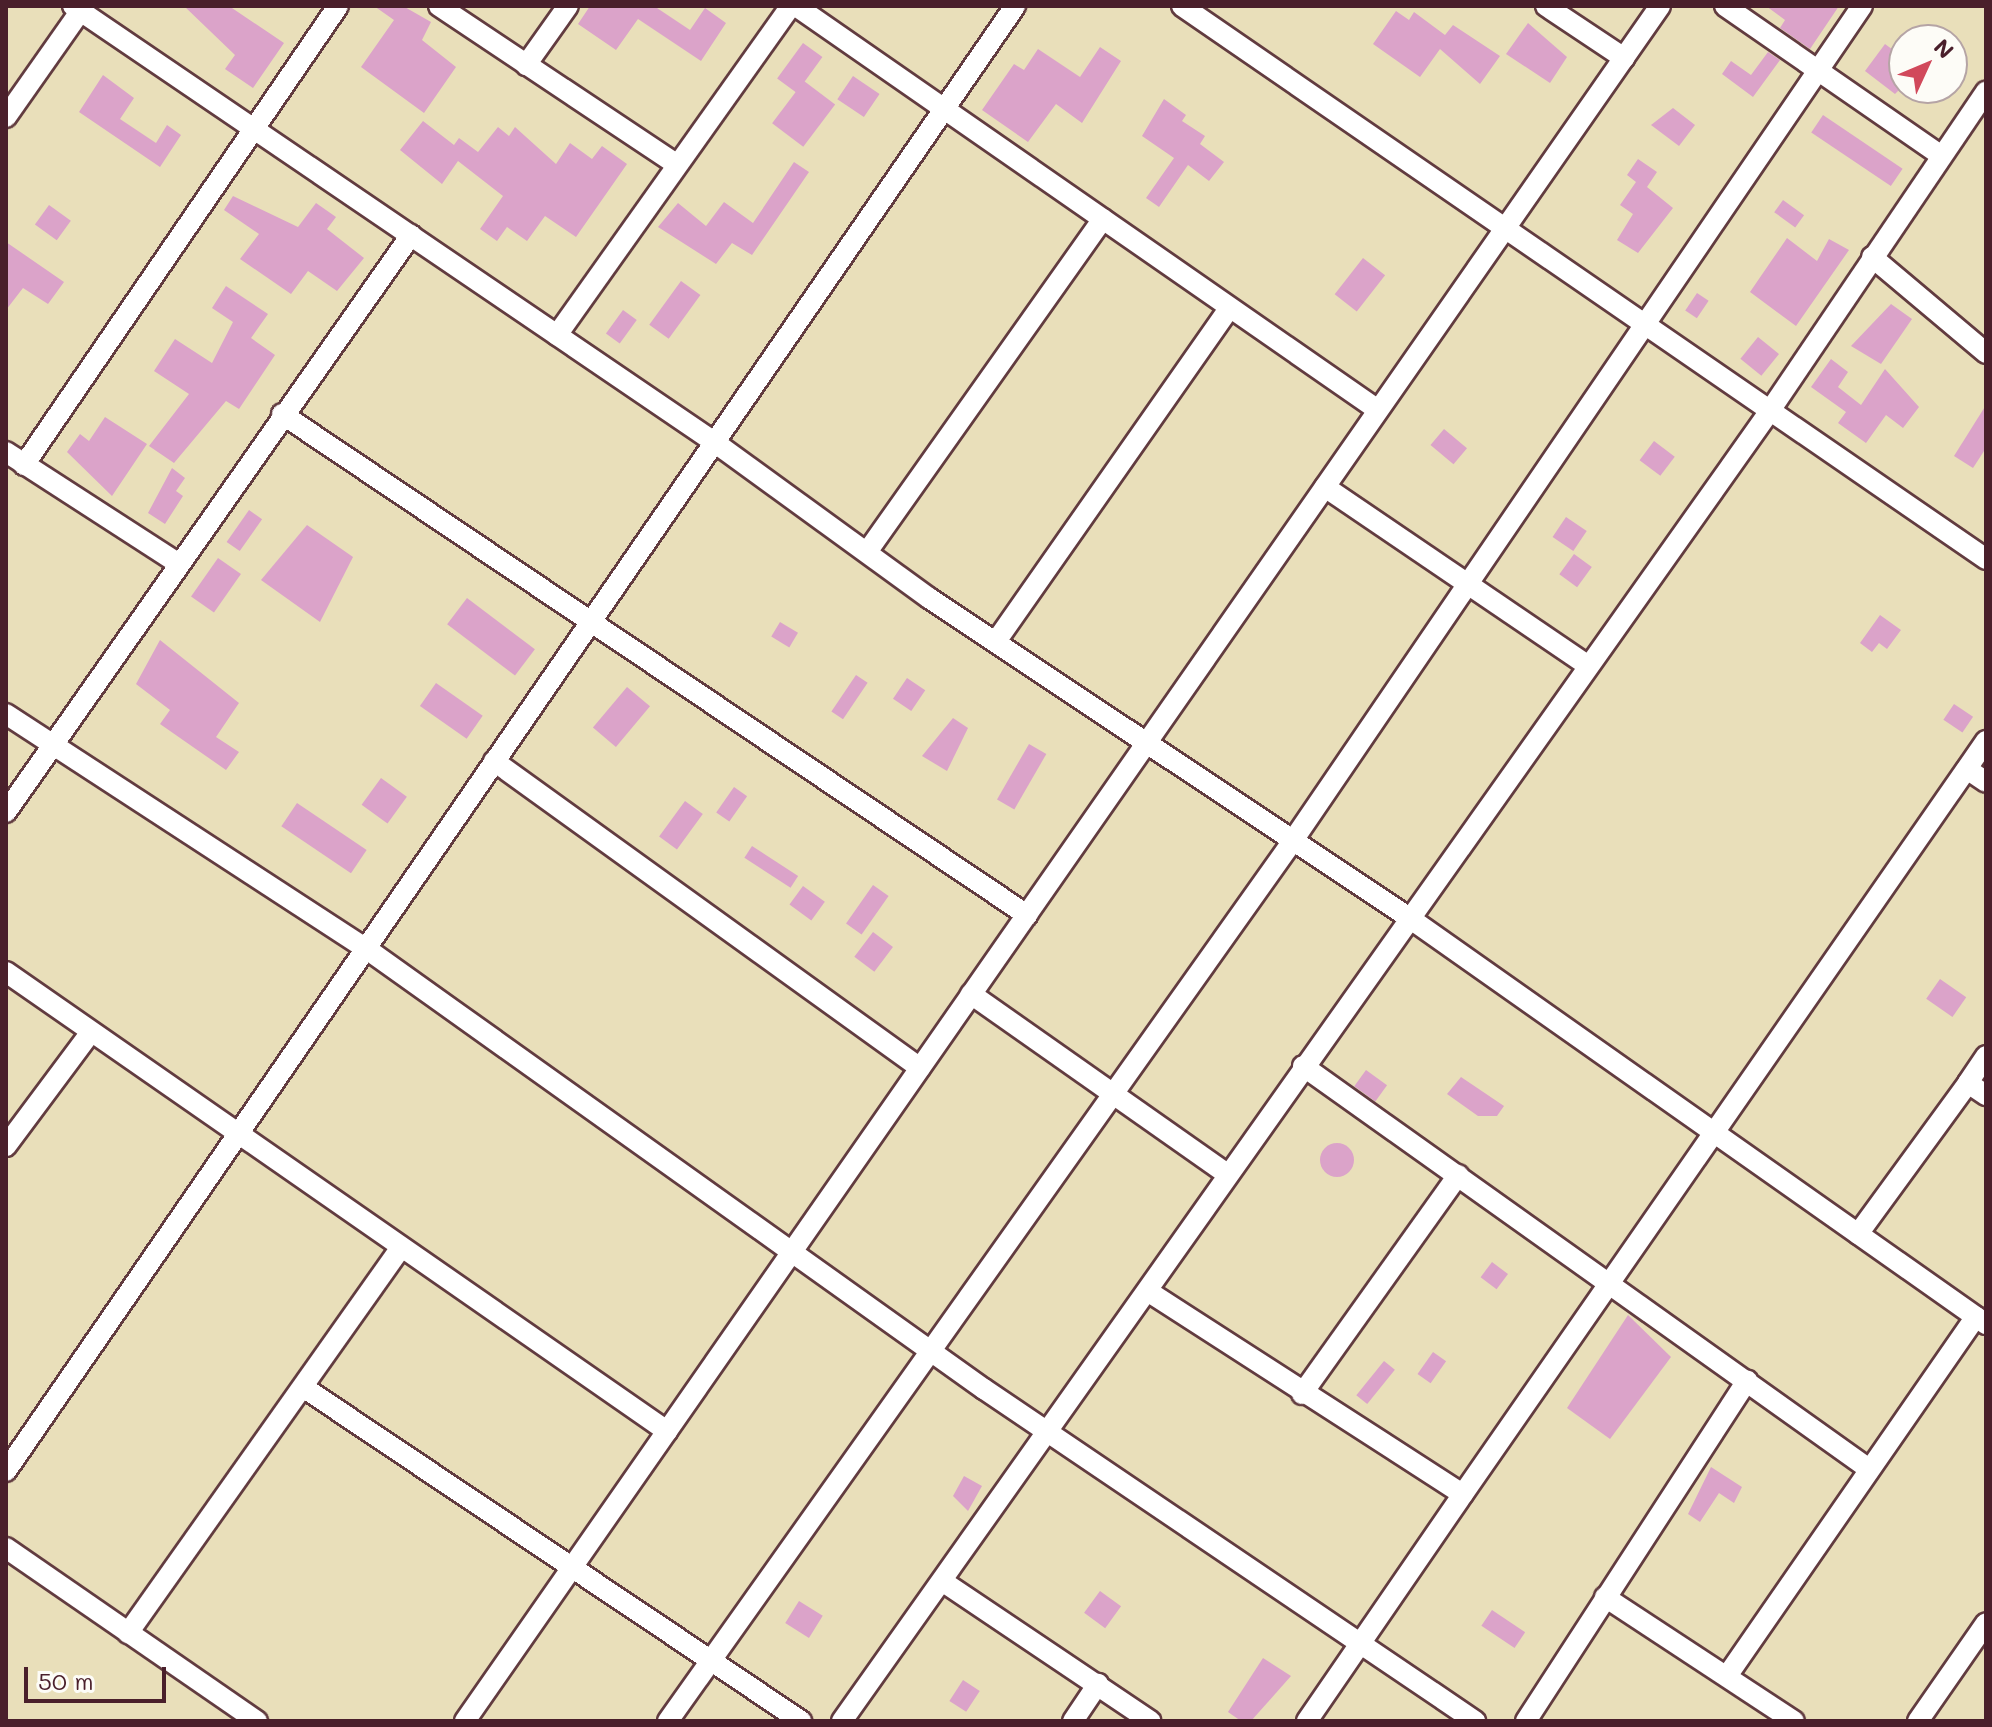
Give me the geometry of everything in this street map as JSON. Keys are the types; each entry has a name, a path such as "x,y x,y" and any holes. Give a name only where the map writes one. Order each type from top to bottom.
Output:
{"street":[{"path":"24,465 250,128 338,6"},
{"path":"439,6 677,165"},
{"path":"526,65 568,6"},
{"path":"557,335 793,6 1378,410"},
{"path":"6,1471 494,761 586,619 1015,6"},
{"path":"1182,6 1642,326 1986,559"},
{"path":"1546,6 1624,58"},
{"path":"465,1721 1660,6"},
{"path":"1725,6 1940,155"},
{"path":"668,1721 933,1352 1294,839 1862,6"},
{"path":"6,117 79,8 250,128 710,439 867,552 1408,917 1709,1133 1981,1321 1869,1469 1727,1676"},
{"path":"842,1721 1051,1433 1227,1174 1769,412 1986,91"},
{"path":"867,552 1103,219"},
{"path":"6,812 176,562 411,235"},
{"path":"1872,257 1986,353"},
{"path":"997,640 1229,309"},
{"path":"282,414 1027,915"},
{"path":"6,452 176,562"},
{"path":"1325,487 1587,665"},
{"path":"6,714 364,947 933,1352 1360,1638 1475,1721"},
{"path":"1307,1721 1360,1638 1612,1283 1709,1133 1986,741"},
{"path":"494,761 920,1068"},
{"path":"1967,769 1986,782"},
{"path":"6,972 667,1431"},
{"path":"971,994 1227,1174"},
{"path":"6,1146 91,1032"},
{"path":"1858,1234 1986,1056"},
{"path":"1303,1066 1612,1283 1869,1469"},
{"path":"1968,1083 1986,1095"},
{"path":"1302,1394 1458,1175"},
{"path":"128,1633 401,1248"},
{"path":"1149,1292 1302,1394 1463,1494"},
{"path":"1526,1721 1747,1381"},
{"path":"303,1387 801,1721"},
{"path":"6,1548 257,1721"},
{"path":"942,1581 1150,1721"},
{"path":"1605,1597 1794,1721"},
{"path":"1918,1721 1986,1623"},
{"path":"1073,1721 1098,1684"}],"building":[{"path":"184,6 229,6 284,43 253,88 225,69 235,55"},
{"path":"374,6 403,6 431,22 422,40 456,67 424,113 361,67 394,20"},
{"path":"590,6 654,6 690,30 705,8 726,23 701,61 638,19 616,50 578,24"},
{"path":"1766,6 1839,6 1810,49 1780,28 1785,20"},
{"path":"1396,11 1409,20 1414,12 1445,35 1453,25 1500,56 1480,84 1440,49 1420,77 1373,44"},
{"path":"1528,23 1567,57 1550,83 1506,54"},
{"path":"803,43 822,57 797,93 777,79"},
{"path":"1885,44 1888,46 1888,89 1865,71"},
{"path":"1100,47 1121,61 1082,123 1056,104 1028,142 982,110 1014,64 1024,70 1038,49 1080,77"},
{"path":"1768,52 1780,60 1753,97 1722,74 1731,61 1751,75"},
{"path":"103,75 134,98 120,119 156,143 167,125 181,135 160,167 79,112"},
{"path":"853,76 880,94 864,117 837,99"},
{"path":"804,81 835,104 803,147 772,123"},
{"path":"1164,99 1186,115 1182,121 1205,136 1200,144 1224,162 1209,181 1188,165 1159,207 1146,198 1174,158 1142,136"},
{"path":"1673,108 1695,125 1679,146 1651,125"},
{"path":"1823,115 1903,169 1891,186 1811,132"},
{"path":"423,121 454,145 459,138 478,152 498,127 509,136 515,127 556,164 570,143 592,159 602,146 627,164 576,237 545,216 527,241 507,227 497,241 480,229 503,196 458,161 442,184 400,150"},
{"path":"1638,159 1657,172 1647,187 1673,208 1638,253 1617,240 1633,214 1620,205 1636,182 1627,175"},
{"path":"794,162 809,172 752,255 732,243 716,264 658,227 678,203 706,226 724,202 753,223"},
{"path":"233,196 298,227 316,203 336,217 327,229 364,258 337,291 308,271 291,294 240,259 259,234 224,210"},
{"path":"1783,200 1804,215 1795,227 1774,212"},
{"path":"49,205 71,221 57,240 35,224"},
{"path":"1787,238 1817,261 1829,239 1849,250 1796,326 1750,292"},
{"path":"6,242 64,282 48,304 23,288 6,310"},
{"path":"1363,258 1385,275 1357,311 1335,294"},
{"path":"681,281 700,295 669,339 649,325"},
{"path":"226,286 268,314 251,338 275,355 239,409 226,401 174,463 149,446 189,394 154,371 175,339 212,363 233,322 212,308"},
{"path":"1697,293 1709,301 1697,318 1685,310"},
{"path":"1891,304 1912,319 1881,364 1851,346"},
{"path":"623,310 637,320 620,343 606,333"},
{"path":"1758,337 1779,354 1761,376 1740,359"},
{"path":"1831,359 1848,372 1838,387 1861,405 1885,369 1919,407 1903,428 1886,415 1866,443 1838,423 1846,412 1811,387"},
{"path":"1986,405 1986,448 1973,468 1954,456"},
{"path":"105,417 147,444 112,496 67,452 80,434 89,441"},
{"path":"1444,429 1467,448 1453,464 1431,445"},
{"path":"1654,441 1675,457 1660,476 1640,460"},
{"path":"172,468 185,478 176,491 183,496 165,524 148,513"},
{"path":"249,510 262,519 240,551 227,542"},
{"path":"1566,517 1587,531 1573,551 1553,537"},
{"path":"307,525 353,557 320,622 261,580"},
{"path":"1574,554 1592,567 1577,587 1559,574"},
{"path":"218,558 241,574 214,613 191,597"},
{"path":"467,598 535,649 515,676 447,624"},
{"path":"1880,615 1901,630 1887,649 1879,643 1872,652 1860,643"},
{"path":"780,622 798,633 789,647 771,637"},
{"path":"160,640 239,703 216,737 239,752 226,770 160,724 170,710 136,684"},
{"path":"856,675 868,683 843,719 831,711"},
{"path":"907,678 925,690 911,711 893,699"},
{"path":"436,683 483,716 467,739 420,706"},
{"path":"627,687 650,706 616,747 593,728"},
{"path":"1954,704 1973,717 1962,733 1943,720"},
{"path":"953,718 968,728 947,771 922,756"},
{"path":"1029,744 1046,754 1014,809 997,799"},
{"path":"381,778 407,797 387,824 362,805"},
{"path":"734,787 747,796 729,822 716,812"},
{"path":"685,801 703,814 677,850 659,837"},
{"path":"297,803 367,850 351,873 281,826"},
{"path":"752,846 798,876 791,888 744,858"},
{"path":"873,885 889,896 862,934 846,924"},
{"path":"803,886 825,902 811,920 789,905"},
{"path":"873,932 893,947 874,972 854,957"},
{"path":"1940,979 1966,997 1952,1017 1926,999"},
{"path":"1366,1070 1387,1085 1375,1101 1354,1086"},
{"path":"1461,1077 1504,1106 1497,1116 1478,1116 1447,1094"},
{"path":"1337,1143 1349,1148 1354,1160 1349,1172 1337,1177 1325,1172 1320,1160 1325,1148"},
{"path":"1492,1262 1508,1274 1497,1289 1481,1277"},
{"path":"1628,1315 1671,1357 1610,1439 1567,1408"},
{"path":"1433,1352 1446,1361 1431,1383 1418,1374"},
{"path":"1384,1361 1395,1370 1367,1404 1356,1395"},
{"path":"1711,1467 1742,1487 1734,1503 1719,1493 1700,1522 1688,1514"},
{"path":"964,1476 982,1486 968,1511 953,1496"},
{"path":"1100,1591 1121,1606 1105,1628 1084,1613"},
{"path":"799,1601 823,1616 809,1638 785,1623"},
{"path":"1492,1610 1525,1632 1515,1648 1481,1626"},
{"path":"1263,1658 1291,1676 1251,1721 1241,1721 1228,1712"},
{"path":"963,1680 980,1691 966,1712 949,1701"}]}
